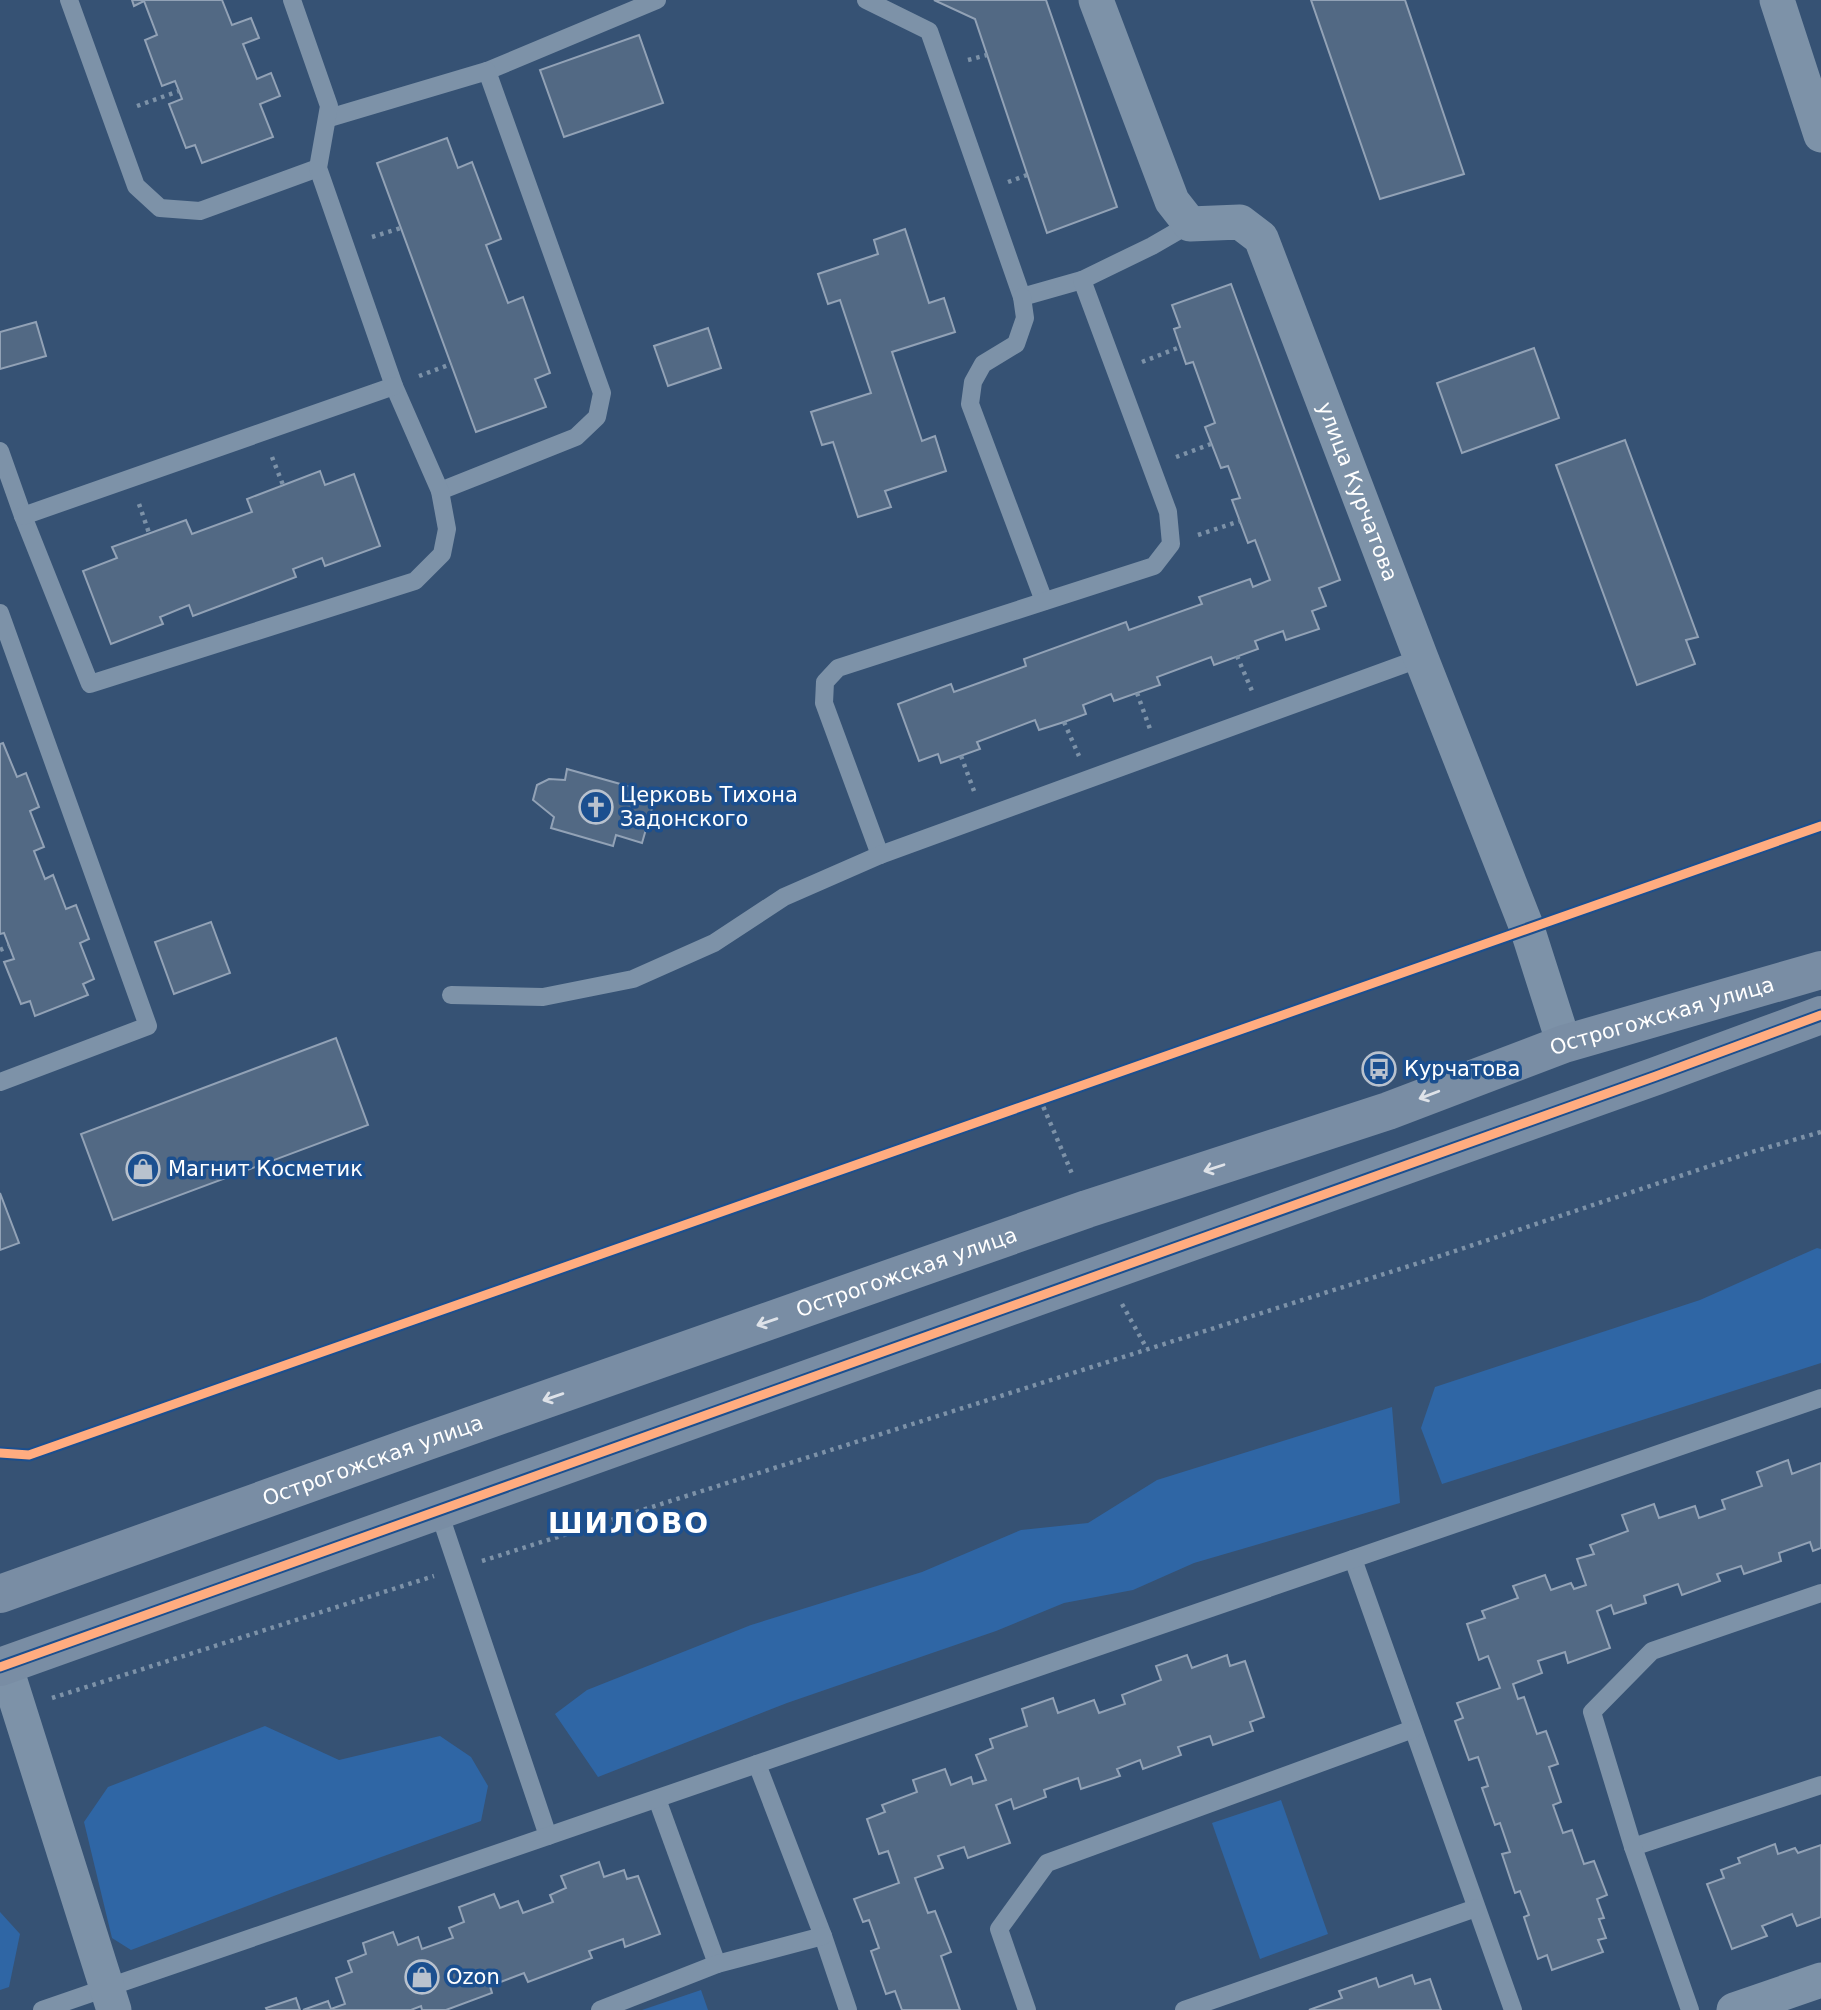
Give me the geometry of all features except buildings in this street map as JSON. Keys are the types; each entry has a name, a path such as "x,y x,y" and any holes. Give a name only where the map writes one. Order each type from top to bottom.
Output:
{"street":[{"path":"1097,0 1172,201 1190,224"},
{"path":"1777,0 1821,135"},
{"name":"улица Курчатова","path":"1190,224 1240,222 1261,237 1527,928 1564,1044"},
{"name":"Острогожская улица","path":"0,1594 1074,1214 1388,1111 1564,1044 1821,970"},
{"path":"110,1999 3,1666 1629,1086 1821,1015"},
{"path":"1734,2010 1821,1980"}],"lane":[{"path":"69,0 136,186 160,208 200,211 318,168"},
{"path":"0,451 90,684 415,581 442,554 447,529 440,491 394,386 318,168 329,106 292,0"},
{"path":"328,118 487,71 657,0"},
{"path":"866,0 929,31 1022,297 1025,318 1016,344 983,364 973,382 970,404 1044,601"},
{"path":"440,491 576,437 597,417 602,393 487,71"},
{"path":"1022,297 1082,279 1152,246 1190,224"},
{"path":"880,855 824,704 825,682 838,668 1154,566 1171,544 1168,512 1082,279"},
{"path":"23,516 394,386"},
{"path":"0,613 148,1026 0,1082"},
{"path":"451,995 543,997 633,979 714,943 784,897 880,855 1421,658"},
{"path":"42,2010 110,1999 548,1836 1821,1398"},
{"path":"439,1512 548,1836"},
{"path":"1353,1559 1513,2010"},
{"path":"1690,2010 1633,1847 1592,1712 1652,1651 1821,1593"},
{"path":"1027,2010 999,1929 1048,1864 1413,1729"},
{"path":"757,1764 823,1936 848,2010"},
{"path":"1633,1847 1821,1785"},
{"path":"657,1798 717,1964"},
{"path":"1184,2010 1476,1908"},
{"path":"600,2010 717,1964 823,1936"}],"path":[{"path":"111,116 179,91"},
{"path":"1117,371 1180,347"},
{"path":"1152,467 1211,444"},
{"path":"1171,544 1240,522"},
{"path":"1237,656 1263,715"},
{"path":"1137,693 1158,753"},
{"path":"1064,722 1090,778"},
{"path":"961,756 984,817"},
{"path":"0,950 9,946"},
{"path":"1027,1104 1053,1095"},
{"path":"19,1709 1821,1132"}],"shaded area":[{"path":"1817,1248 1821,1249 1821,1363 1442,1484 1421,1428 1435,1387 1700,1300"},
{"path":"1392,1407 1400,1503 1194,1563 1133,1590 1064,1603 996,1631 787,1703 598,1777 555,1714 587,1690 751,1625 922,1572 1021,1530 1088,1523 1157,1480"},
{"path":"265,1726 339,1760 440,1736 471,1757 488,1786 481,1821 131,1950 112,1938 84,1822 108,1787"},
{"path":"1281,1800 1328,1934 1260,1959 1212,1823"},
{"path":"0,1912 20,1934 9,1987 0,1990"},
{"path":"701,1990 708,2010 642,2010"}],"cycle path":[{"path":"0,1453 29,1455 1821,826"},
{"path":"0,1667 1821,1015"}],"place":[{"name":"Церковь Тихона Задонского","path":"596,807"},
{"name":"Курчатова","path":"1379,1069"},
{"name":"Магнит Косметик","path":"143,1169"},
{"name":"Ozon","path":"422,1977"}],"district":[{"name":"ШИЛОВО","path":"629,1523"}]}
